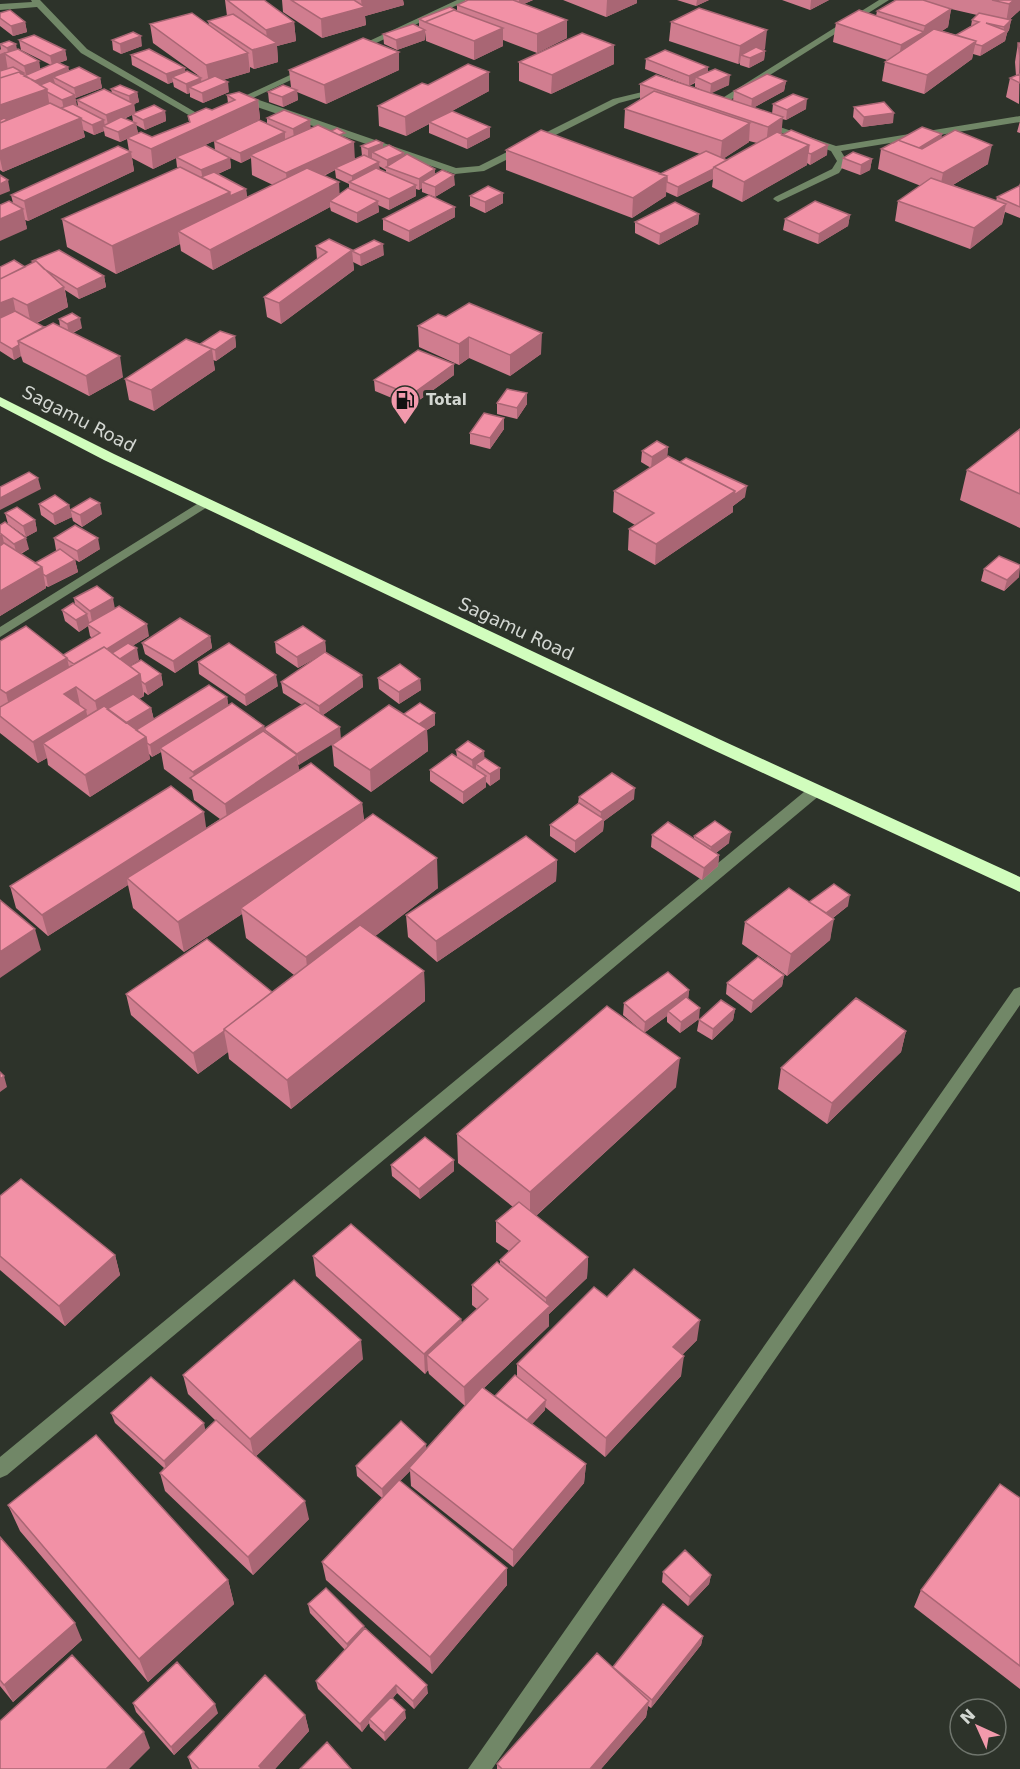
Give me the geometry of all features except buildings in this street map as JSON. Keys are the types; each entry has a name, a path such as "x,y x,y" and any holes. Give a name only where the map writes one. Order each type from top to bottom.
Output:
{"highway":[{"name":"Sagamu Road","path":"0,401 205,503 815,791 1020,885"}],"street":[{"path":"439,0 450,7"},
{"path":"342,55 464,0"},
{"path":"724,111 708,106 885,0"},
{"path":"0,7 37,2 84,51 202,119"},
{"path":"234,104 321,65"},
{"path":"245,98 454,171 482,169 616,101 656,90 665,92"},
{"path":"191,124 213,114"},
{"path":"746,118 835,149 1020,119"},
{"path":"778,199 836,171 842,161 835,149"},
{"path":"0,633 205,503"},
{"path":"0,1469 815,791"},
{"path":"478,1769 1020,993"}],"place":[{"name":"Total","path":"405,426"}]}
